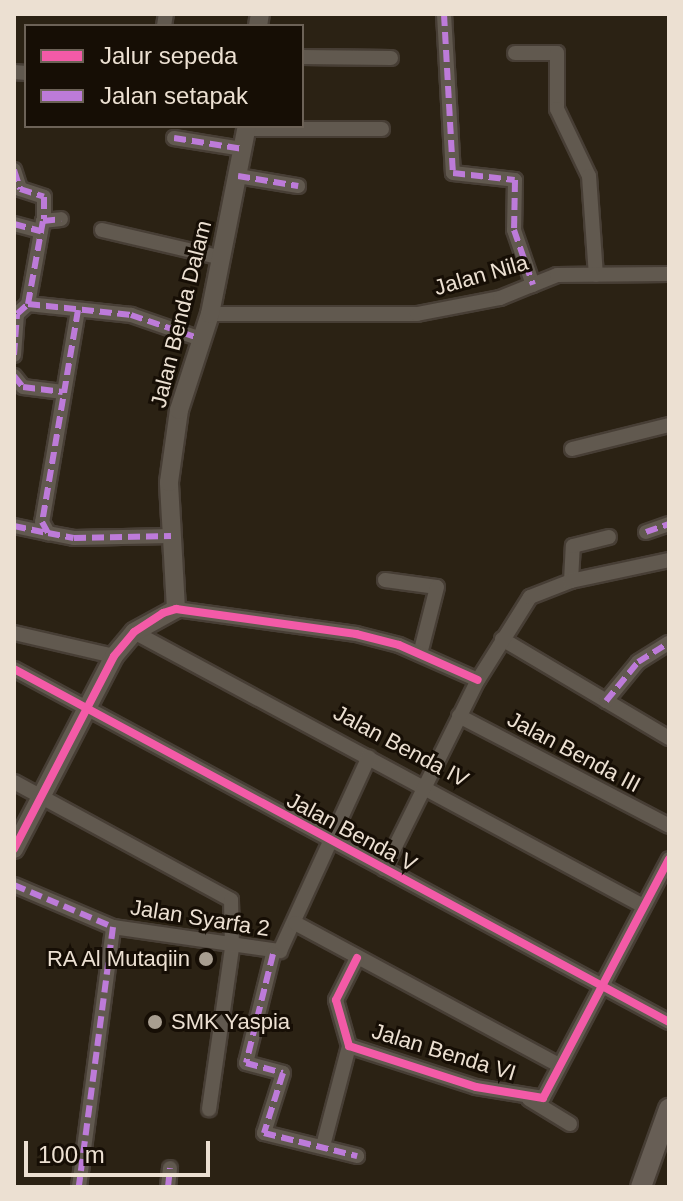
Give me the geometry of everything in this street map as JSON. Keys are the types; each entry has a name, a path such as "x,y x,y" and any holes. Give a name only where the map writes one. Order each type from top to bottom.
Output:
{"main road":[{"path":"641,1187 669,1109"}],"street":[{"path":"444,14 453,173 515,180 514,230 533,285"},
{"path":"515,53 557,53 557,109 589,176 596,275"},
{"path":"304,57 391,58"},
{"name":"Jalan Benda Dalam","path":"176,609 169,482 179,410 198,338 210,314 247,128"},
{"path":"304,128 382,129"},
{"path":"174,138 243,149"},
{"path":"14,170 20,189 44,197 28,304 17,314 14,355"},
{"path":"238,176 298,186"},
{"path":"14,224 42,225 61,219"},
{"path":"102,230 222,258"},
{"name":"Jalan Nila","path":"210,314 245,318 305,311 417,314 457,309 557,275 669,274"},
{"path":"28,304 131,315 198,338"},
{"path":"48,533 42,500 78,310"},
{"path":"14,376 23,387 63,392"},
{"path":"572,449 669,425"},
{"path":"646,532 669,524"},
{"path":"14,526 74,538 171,536"},
{"path":"571,581 573,546 609,537"},
{"path":"384,869 422,784 478,680 530,597 571,581 669,560"},
{"path":"385,580 437,587 420,654"},
{"path":"14,849 114,656 134,632 176,609 356,634 420,654 478,680"},
{"name":"Jalan Benda IV","path":"134,632 422,784 643,906"},
{"path":"14,633 114,656"},
{"path":"502,639 669,738"},
{"path":"606,701 638,662 669,643"},
{"name":"Jalan Benda V","path":"14,669 669,1022"},
{"name":"Jalan Benda III","path":"459,716 669,826"},
{"name":"Jalan Syarfa 2","path":"79,1187 113,927 273,954 280,951 333,842 369,757"},
{"path":"14,782 231,900 232,948 209,1109"},
{"name":"Jalan Benda VI","path":"357,958 336,1000 349,1046 529,1099 543,1098 599,985 669,859"},
{"path":"14,885 113,927"},
{"path":"295,923 559,1065"},
{"path":"273,954 246,1063 283,1073 264,1133 357,1156"},
{"path":"323,1146 349,1046"},
{"path":"529,1099 570,1124"},
{"path":"168,1187 170,1168"}],"marked path":[{"path":"444,14 453,173 515,180 514,230 533,285"},
{"path":"174,138 243,149"},
{"path":"14,170 20,189 44,197 44,219"},
{"path":"238,176 298,186"},
{"path":"28,304 43,221 61,219"},
{"path":"14,224 41,231"},
{"path":"14,355 17,314 28,304 131,315 198,338"},
{"path":"78,310 42,522 48,533 74,538 171,536"},
{"path":"14,376 23,387 63,392"},
{"path":"646,532 669,524"},
{"path":"14,526 48,533"},
{"path":"606,701 638,662 669,643"},
{"path":"14,885 113,927 79,1187"},
{"path":"273,954 246,1063 283,1073 264,1133 357,1156"},
{"path":"168,1187 170,1168"}],"cycle path":[{"path":"14,849 114,656 134,632 163,613 176,609 356,634 399,645 478,680"},
{"path":"14,669 669,1022"},
{"path":"357,958 336,1000 349,1046 476,1087 543,1098 669,859"}],"place":[{"name":"RA Al Mutaqiin","path":"206,959"},
{"name":"SMK Yaspia","path":"155,1022"}]}
